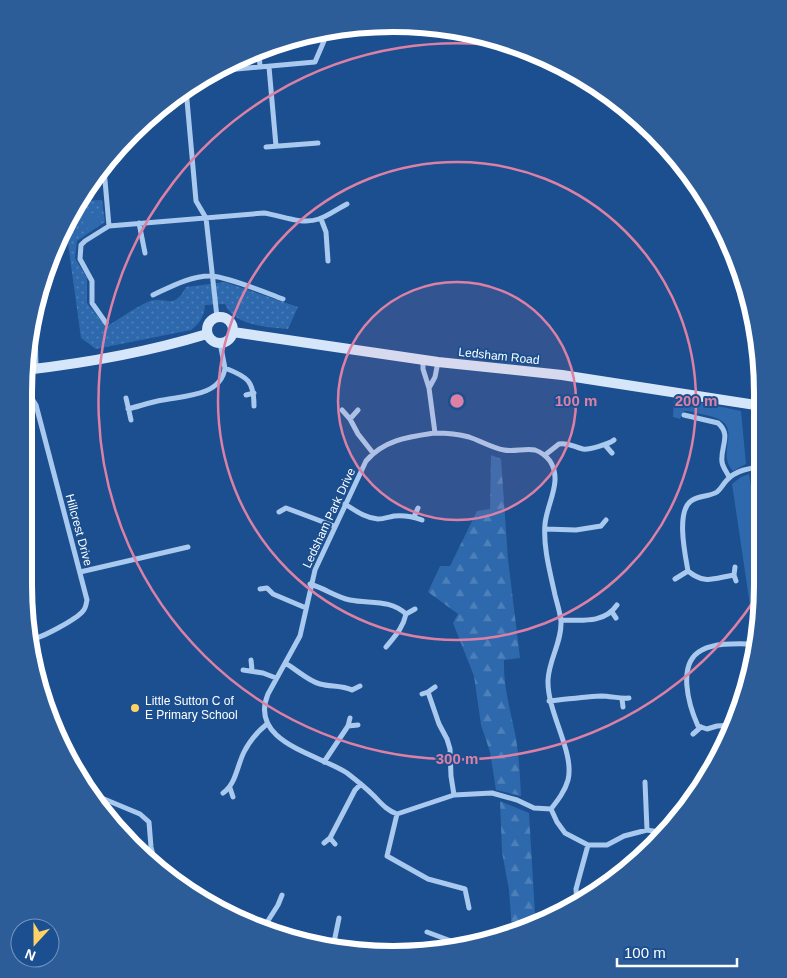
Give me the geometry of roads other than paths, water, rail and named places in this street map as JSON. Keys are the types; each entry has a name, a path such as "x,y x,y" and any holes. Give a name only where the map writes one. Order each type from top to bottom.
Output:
{"main road":[{"path":"216,317 222,317 231,324 232,332 228,339 220,343 213,340 208,334 208,323 216,317"},
{"name":"Ledsham Road","path":"232,332 438,362 562,375 754,405"},
{"path":"36,369 158,348 208,334"}],"street":[{"path":"236,69 315,62 324,39"},
{"path":"259,58 260,67"},
{"path":"269,67 276,146"},
{"path":"187,98 196,201 206,218 216,317"},
{"path":"266,147 318,143"},
{"path":"105,177 110,226"},
{"path":"106,323 92,303 92,281 80,259 81,245 85,240 110,226 264,213 280,215 301,222 321,219 347,204"},
{"path":"321,219 326,232 328,261"},
{"path":"139,223 145,253"},
{"path":"153,295 187,281 211,276 229,280 283,299"},
{"path":"128,408 186,396 212,388 224,375 225,368 220,343"},
{"path":"35,354 36,369"},
{"path":"423,360 422,368 429,388 435,433"},
{"path":"429,388 435,377 438,362"},
{"path":"225,368 247,379 254,393 254,406"},
{"path":"246,395 254,393"},
{"path":"126,398 131,420"},
{"name":"Hillcrest Drive","path":"32,401 36,405 87,600 85,609 78,616 37,638"},
{"path":"342,410 374,453"},
{"path":"350,419 358,410"},
{"path":"684,415 718,423 722,426 726,438 722,461 729,477"},
{"name":"Ledsham Park Drive","path":"267,724 264,717 264,704 276,678 300,636 310,584 315,570 359,474 374,453 393,441 435,433 470,437 504,450 533,450 545,455"},
{"path":"551,809 565,787 569,770 568,758 550,701 549,674 558,642 561,620 550,574 545,529 555,480 551,462 545,455 559,444 569,444 582,449 605,445 614,440"},
{"path":"605,445 612,453"},
{"path":"735,567 735,578 705,580 699,579 688,571 682,522 684,510 690,501 695,498 716,492 729,477 747,469 754,469"},
{"path":"345,504 362,515 370,517 380,519 398,516 414,517 422,520"},
{"path":"279,512 286,508 334,526"},
{"path":"414,517 418,508"},
{"path":"545,529 576,530 601,526 606,520"},
{"path":"601,526 604,532"},
{"path":"80,572 188,547"},
{"path":"675,579 688,571"},
{"path":"267,588 269,582"},
{"path":"310,584 349,600 386,603 406,614"},
{"path":"260,589 267,588 274,594 306,608"},
{"path":"561,620 596,620 612,612 616,605"},
{"path":"386,646 401,629 406,614 415,609"},
{"path":"612,612 616,618"},
{"path":"726,725 707,729 701,727 697,722 686,687 686,679 691,662 701,650 720,646 749,644"},
{"path":"251,660 252,670"},
{"path":"285,663 322,685 342,686 352,690 360,686"},
{"path":"243,670 252,670 276,678"},
{"path":"422,694 435,687"},
{"path":"352,690 354,697"},
{"path":"428,692 450,749 454,795"},
{"path":"550,701 603,696 622,699 629,698"},
{"path":"622,699 623,707"},
{"path":"324,762 348,726 350,718"},
{"path":"223,793 230,788 249,742 267,724 271,730 304,753 345,772 361,784 383,806 397,814 454,795 492,794 518,800 534,808 551,809"},
{"path":"348,726 358,726"},
{"path":"693,734 701,727"},
{"path":"645,782 647,830"},
{"path":"324,843 330,838 355,790 361,784"},
{"path":"230,788 233,797"},
{"path":"103,799 140,814 149,822 152,853"},
{"path":"551,809 556,822 565,833 588,845 607,845 624,836 647,830 657,832"},
{"path":"397,814 388,856 428,879 465,889 469,908"},
{"path":"330,838 335,844"},
{"path":"576,896 576,889 588,845"},
{"path":"267,922 282,895"},
{"path":"335,941 340,918"},
{"path":"427,932 450,941"},
{"path":"441,942 442,938"}],"place":[{"name":"Little Sutton C of E Primary School","path":"135,708"}]}
